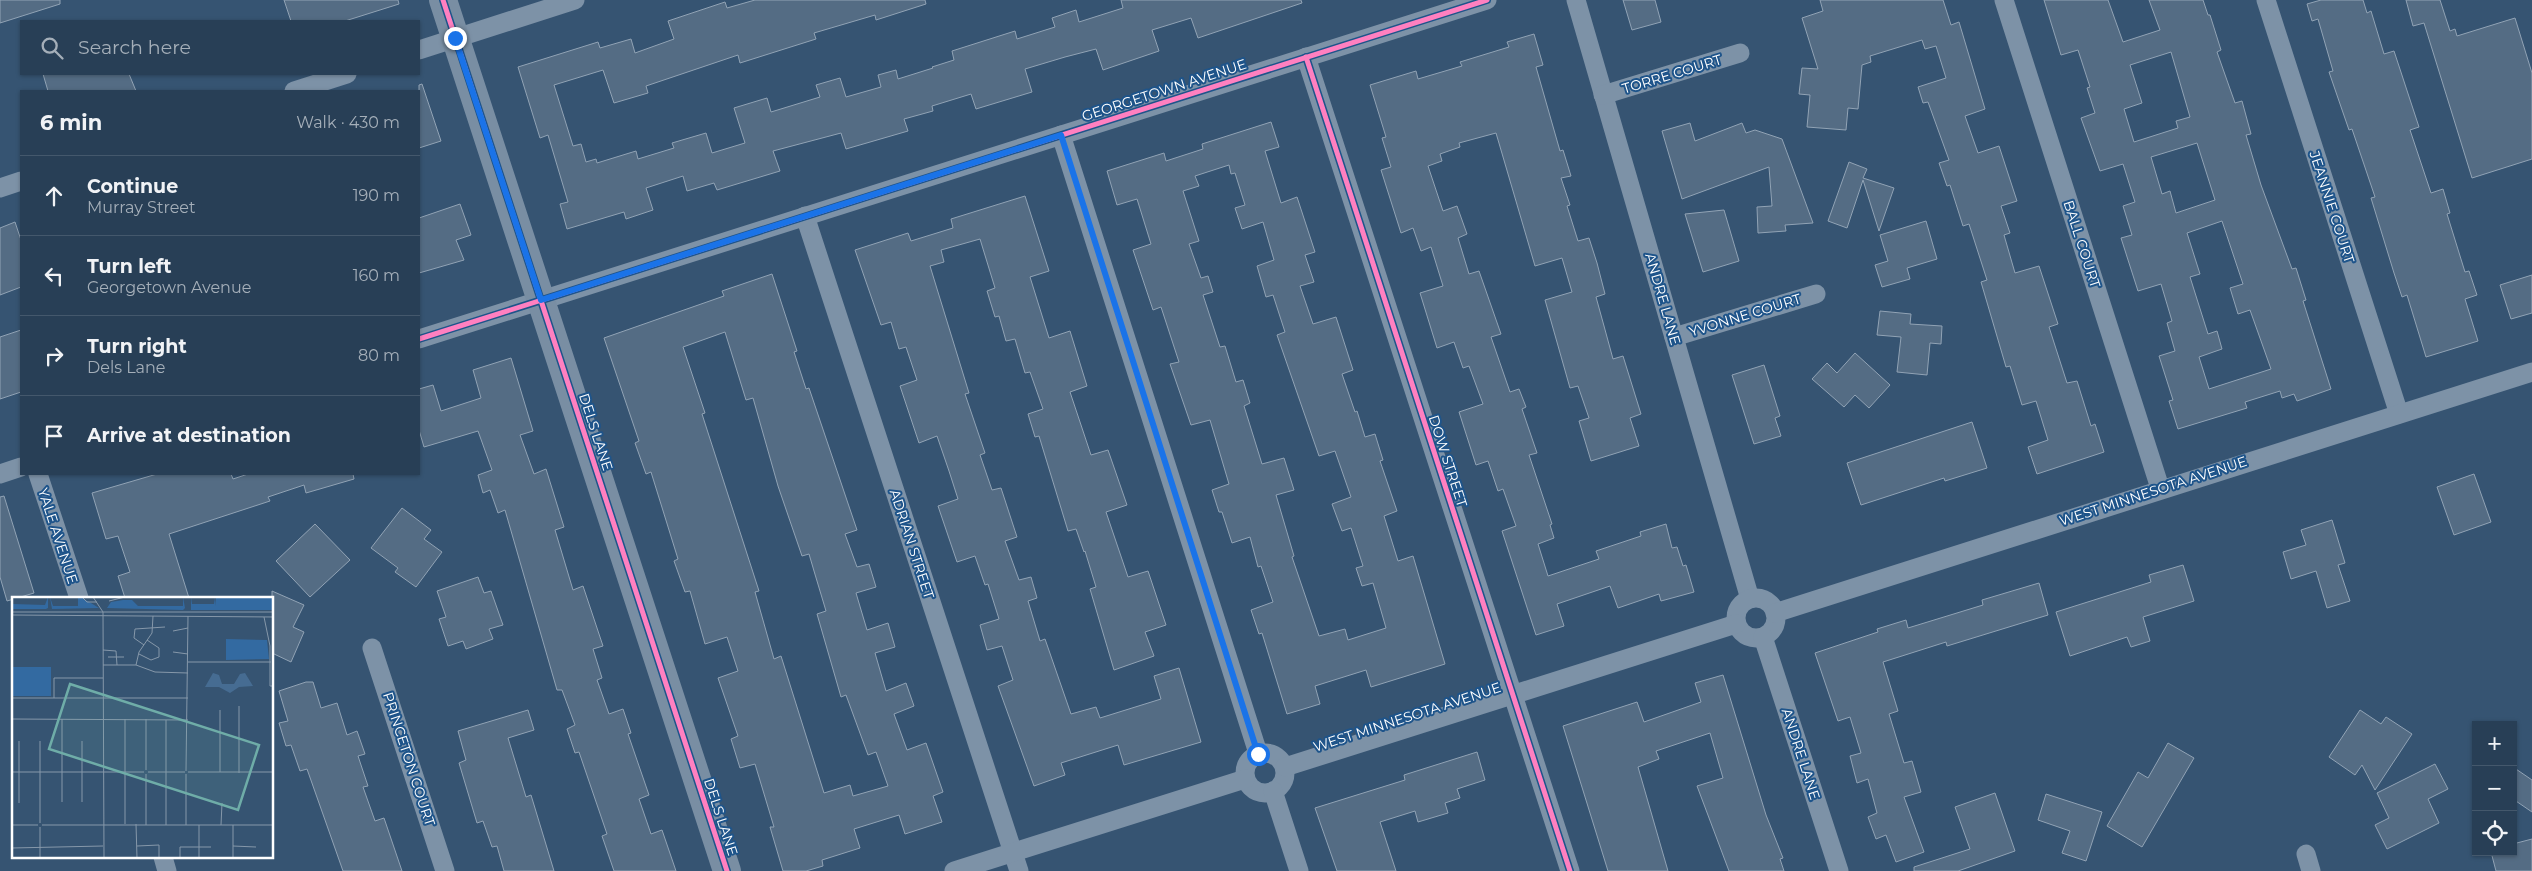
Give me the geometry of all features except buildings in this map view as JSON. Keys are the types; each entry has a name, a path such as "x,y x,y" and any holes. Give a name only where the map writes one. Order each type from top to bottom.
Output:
{"street":[{"name":"DELS LANE","path":"443,0 727,871"},
{"path":"420,50 576,0"},
{"name":"GEORGETOWN AVENUE","path":"420,339 1487,0"},
{"name":"ANDRE LANE","path":"1576,0 1750,599"},
{"name":"BALL COURT","path":"2004,0 2160,488"},
{"name":"JEANNIE COURT","path":"2266,0 2399,414"},
{"name":"TORRE COURT","path":"1603,95 1740,53"},
{"name":"DOW STREET","path":"1306,57 1570,871"},
{"path":"297,90 344,75"},
{"path":"1061,135 1258,754"},
{"path":"0,188 20,181"},
{"name":"ADRIAN STREET","path":"805,216 1019,871"},
{"name":"YVONNE COURT","path":"1674,337 1816,294"},
{"name":"WEST MINNESOTA AVENUE","path":"1776,613 2160,488 2532,372"},
{"path":"0,474 20,467"},
{"name":"YALE AVENUE","path":"38,475 79,597"},
{"path":"1756,598 1768,602 1776,613 1775,625 1763,637 1750,638 1739,630 1736,624 1736,611 1739,606 1750,599 1756,598"},
{"name":"WEST MINNESOTA AVENUE","path":"1284,767 1736,624"},
{"name":"ANDRE LANE","path":"1763,637 1839,871"},
{"name":"PRINCETON COURT","path":"372,648 445,871"},
{"path":"1258,754 1277,756 1284,767 1282,784 1267,793 1254,790 1246,779 1245,767 1253,756 1258,754"},
{"path":"954,871 1246,779"},
{"path":"1273,791 1299,871"},
{"path":"163,858 167,871"}],"cycle path":[{"path":"443,0 727,871"},
{"path":"420,339 1487,0"},
{"path":"1306,57 1570,871"}],"route":[{"path":"455,38 541,300 1061,135 1258,754"}]}
